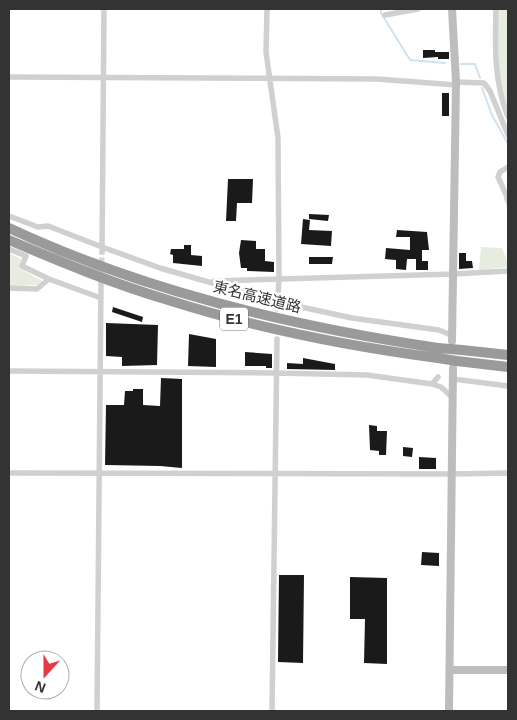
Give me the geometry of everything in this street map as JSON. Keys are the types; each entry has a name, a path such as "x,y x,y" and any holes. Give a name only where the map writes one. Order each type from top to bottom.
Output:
{"highway":[{"name":"東名高速道路","path":"9,228 108,268 225,306 438,353 455,364 508,366"},
{"name":"東名高速道路","path":"9,240 132,288 223,316 335,342 438,353 462,350 508,355"}],"street":[{"path":"102,250 104,9"},
{"path":"267,9 266,52 278,138 279,279 277,309"},
{"path":"384,15 418,9"},
{"path":"452,9 456,84 452,339"},
{"path":"496,9 499,89 508,117"},
{"path":"9,77 377,79 456,84 484,83 490,91 508,135"},
{"path":"508,167 500,172 498,176 508,199"},
{"path":"9,216 38,227 48,226 102,250 278,302 352,318 439,330 452,339"},
{"path":"9,249 26,256 22,266 49,279 101,298"},
{"path":"207,282 508,271"},
{"path":"9,288 36,288 49,279"},
{"path":"97,711 101,282"},
{"path":"272,711 277,339"},
{"path":"449,711 452,398 455,364"},
{"path":"9,370 276,372 367,375 432,384 441,387 452,398"},
{"path":"432,384 438,378"},
{"path":"453,379 508,386"},
{"path":"9,473 508,473"},
{"path":"450,670 508,670"}],"shaded area":[{"path":"496,9 508,9 508,115 501,95"},
{"path":"481,247 502,248 508,267 479,270"},
{"path":"9,253 21,259 19,268 42,281 37,285 9,286"}],"building":[{"path":"423,50 449,52 449,59 438,59 438,57 423,58"},
{"path":"442,93 449,93 449,116 442,116"},
{"path":"228,179 253,179 252,203 237,203 236,221 226,221"},
{"path":"309,214 329,215 328,221 309,219"},
{"path":"303,219 310,220 309,230 332,231 331,246 301,244"},
{"path":"397,230 427,232 429,250 422,250 422,261 428,261 428,270 416,270 416,259 407,259 406,270 396,269 396,260 385,259 386,248 410,250 410,237 396,237"},
{"path":"241,240 256,241 256,249 265,249 265,261 274,262 274,272 247,271 247,268 241,268 239,253"},
{"path":"184,245 191,245 191,255 202,256 202,266 173,263 173,255 170,254 171,249 184,249"},
{"path":"459,253 466,253 466,261 472,261 473,268 459,269"},
{"path":"309,257 333,257 332,264 309,264"},
{"path":"113,307 143,317 142,322 112,312"},
{"path":"106,323 158,325 157,365 122,366 122,357 106,356"},
{"path":"189,334 216,339 216,367 188,366"},
{"path":"245,352 272,354 272,368 266,368 266,366 245,366"},
{"path":"303,358 335,364 335,370 287,369 287,363 303,364"},
{"path":"161,378 182,379 182,468 105,465 106,405 124,405 125,391 143,389 143,405 160,406"},
{"path":"369,425 377,426 377,431 387,431 386,455 379,455 379,451 370,450"},
{"path":"403,447 413,448 412,457 403,456"},
{"path":"419,457 436,458 436,469 419,469"},
{"path":"422,552 439,553 439,566 421,565"},
{"path":"279,575 304,575 303,663 278,662"},
{"path":"350,577 387,578 387,664 364,663 365,619 350,619"}],"waterway":[{"path":"381,9 381,13 410,60 445,63"},
{"path":"461,64 475,64 480,78"},
{"path":"482,88 492,115 508,144"},
{"path":"505,199 508,206"}],"tunnel":[{"path":"101,280 102,252"}]}
